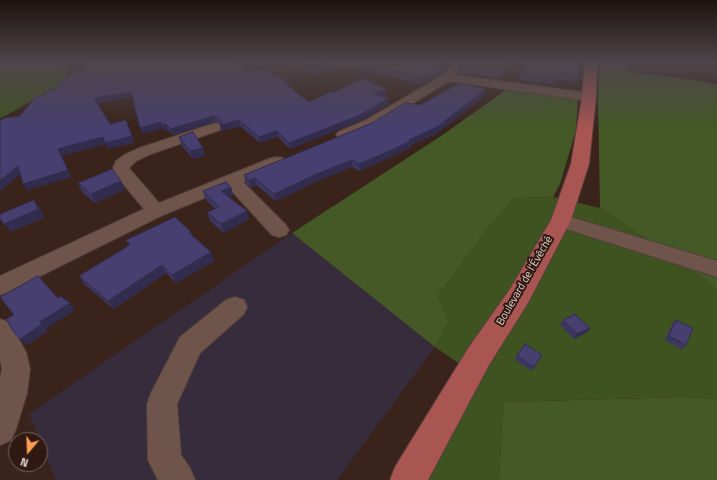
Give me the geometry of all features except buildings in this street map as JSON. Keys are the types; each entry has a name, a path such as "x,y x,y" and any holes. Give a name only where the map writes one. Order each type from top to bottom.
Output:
{"main road":[{"name":"Boulevard de l'Évêché","path":"408,480 479,356 519,296 561,220 580,164 590,85"}],"street":[{"path":"330,141 371,123 433,85"},
{"path":"507,85 589,97"},
{"path":"156,211 126,175 121,168 122,165 130,158 145,151 215,127"},
{"path":"0,286 156,211 292,156"},
{"path":"231,180 279,230"},
{"path":"561,220 717,269"},
{"path":"178,480 165,460 162,404 190,345 235,307"},
{"path":"0,330 12,352 16,368 12,393 0,429"}],"shaded area":[{"path":"292,233 435,347 337,480 56,480 48,460 48,432 36,432 29,414"}],"green space":[{"path":"0,85 59,85 5,116 0,118"},
{"path":"599,85 717,85 717,292 706,280 600,208"},
{"path":"510,87 578,97 576,130 560,184 553,197 514,198 485,232 438,296 449,321 435,347 292,233 441,136"},
{"path":"553,197 600,208 706,280 717,292 717,399 684,397 503,402 499,480 428,480 480,378 435,347 449,321 438,296 485,232 514,198"},
{"path":"684,397 717,399 717,480 499,480 503,402"}]}
